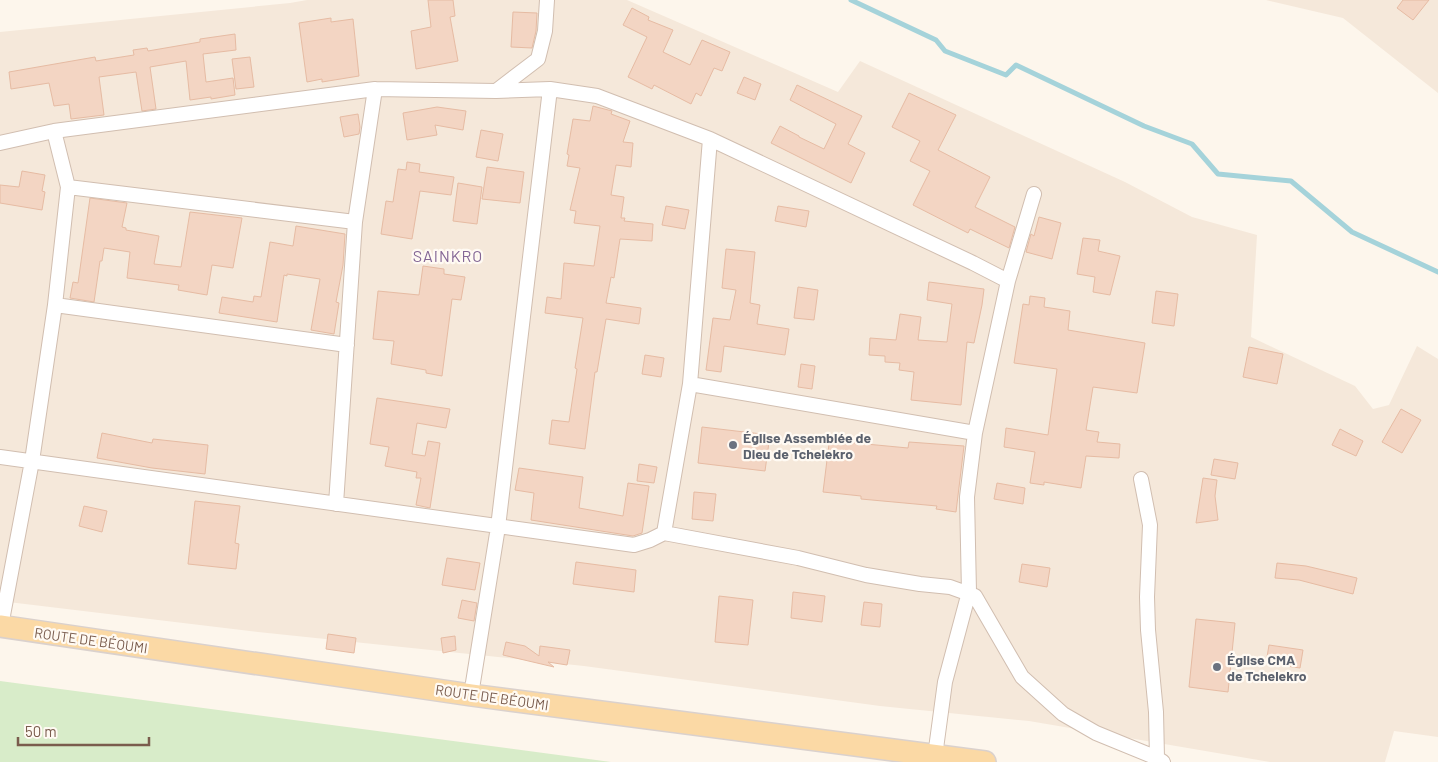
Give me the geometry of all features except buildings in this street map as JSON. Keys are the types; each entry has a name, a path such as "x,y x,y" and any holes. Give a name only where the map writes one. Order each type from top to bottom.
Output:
{"main road":[{"name":"ROUTE DE BÉOUMI","path":"1,626 470,695 985,762"}],"street":[{"path":"496,91 538,59 545,31 547,0"},
{"path":"336,504 355,222 375,89"},
{"path":"0,143 54,131 375,89 550,90 597,96 710,139 973,263 1008,282"},
{"path":"470,695 498,527 550,90"},
{"path":"1,626 32,461 68,187 54,131"},
{"path":"664,533 690,384 710,139"},
{"path":"68,187 355,222"},
{"path":"935,756 945,682 969,592 967,497 975,433 1008,282 1034,194"},
{"path":"54,305 347,345"},
{"path":"690,384 975,433"},
{"path":"0,457 634,545 664,533 798,558 866,575 950,587 969,592 975,596 1022,677 1063,714 1096,733 1160,760 1148,614 1150,525 1141,479"}],"shaded area":[{"path":"307,0 627,0 838,92 860,61 1125,182 1192,217 1257,235 1251,337 1355,386 1373,409 1389,405 1417,346 1438,359 1438,737 1394,731 1385,762 1270,762 1029,721 880,706 584,666 258,632 0,601 0,32"},
{"path":"1266,0 1438,0 1438,93 1343,18"}],"green space":[{"path":"0,681 611,762 0,762"}],"waterway":[{"path":"851,0 936,40 945,51 1006,75 1016,65 1144,126 1192,144 1218,174 1291,181 1352,232 1438,272"}],"place":[{"name":"Église Assemblée de Dieu de Tchelekro","path":"733,445"},
{"name":"Église CMA de Tchelekro","path":"1217,667"}],"district":[{"name":"SAINKRO","path":"448,255"}]}
